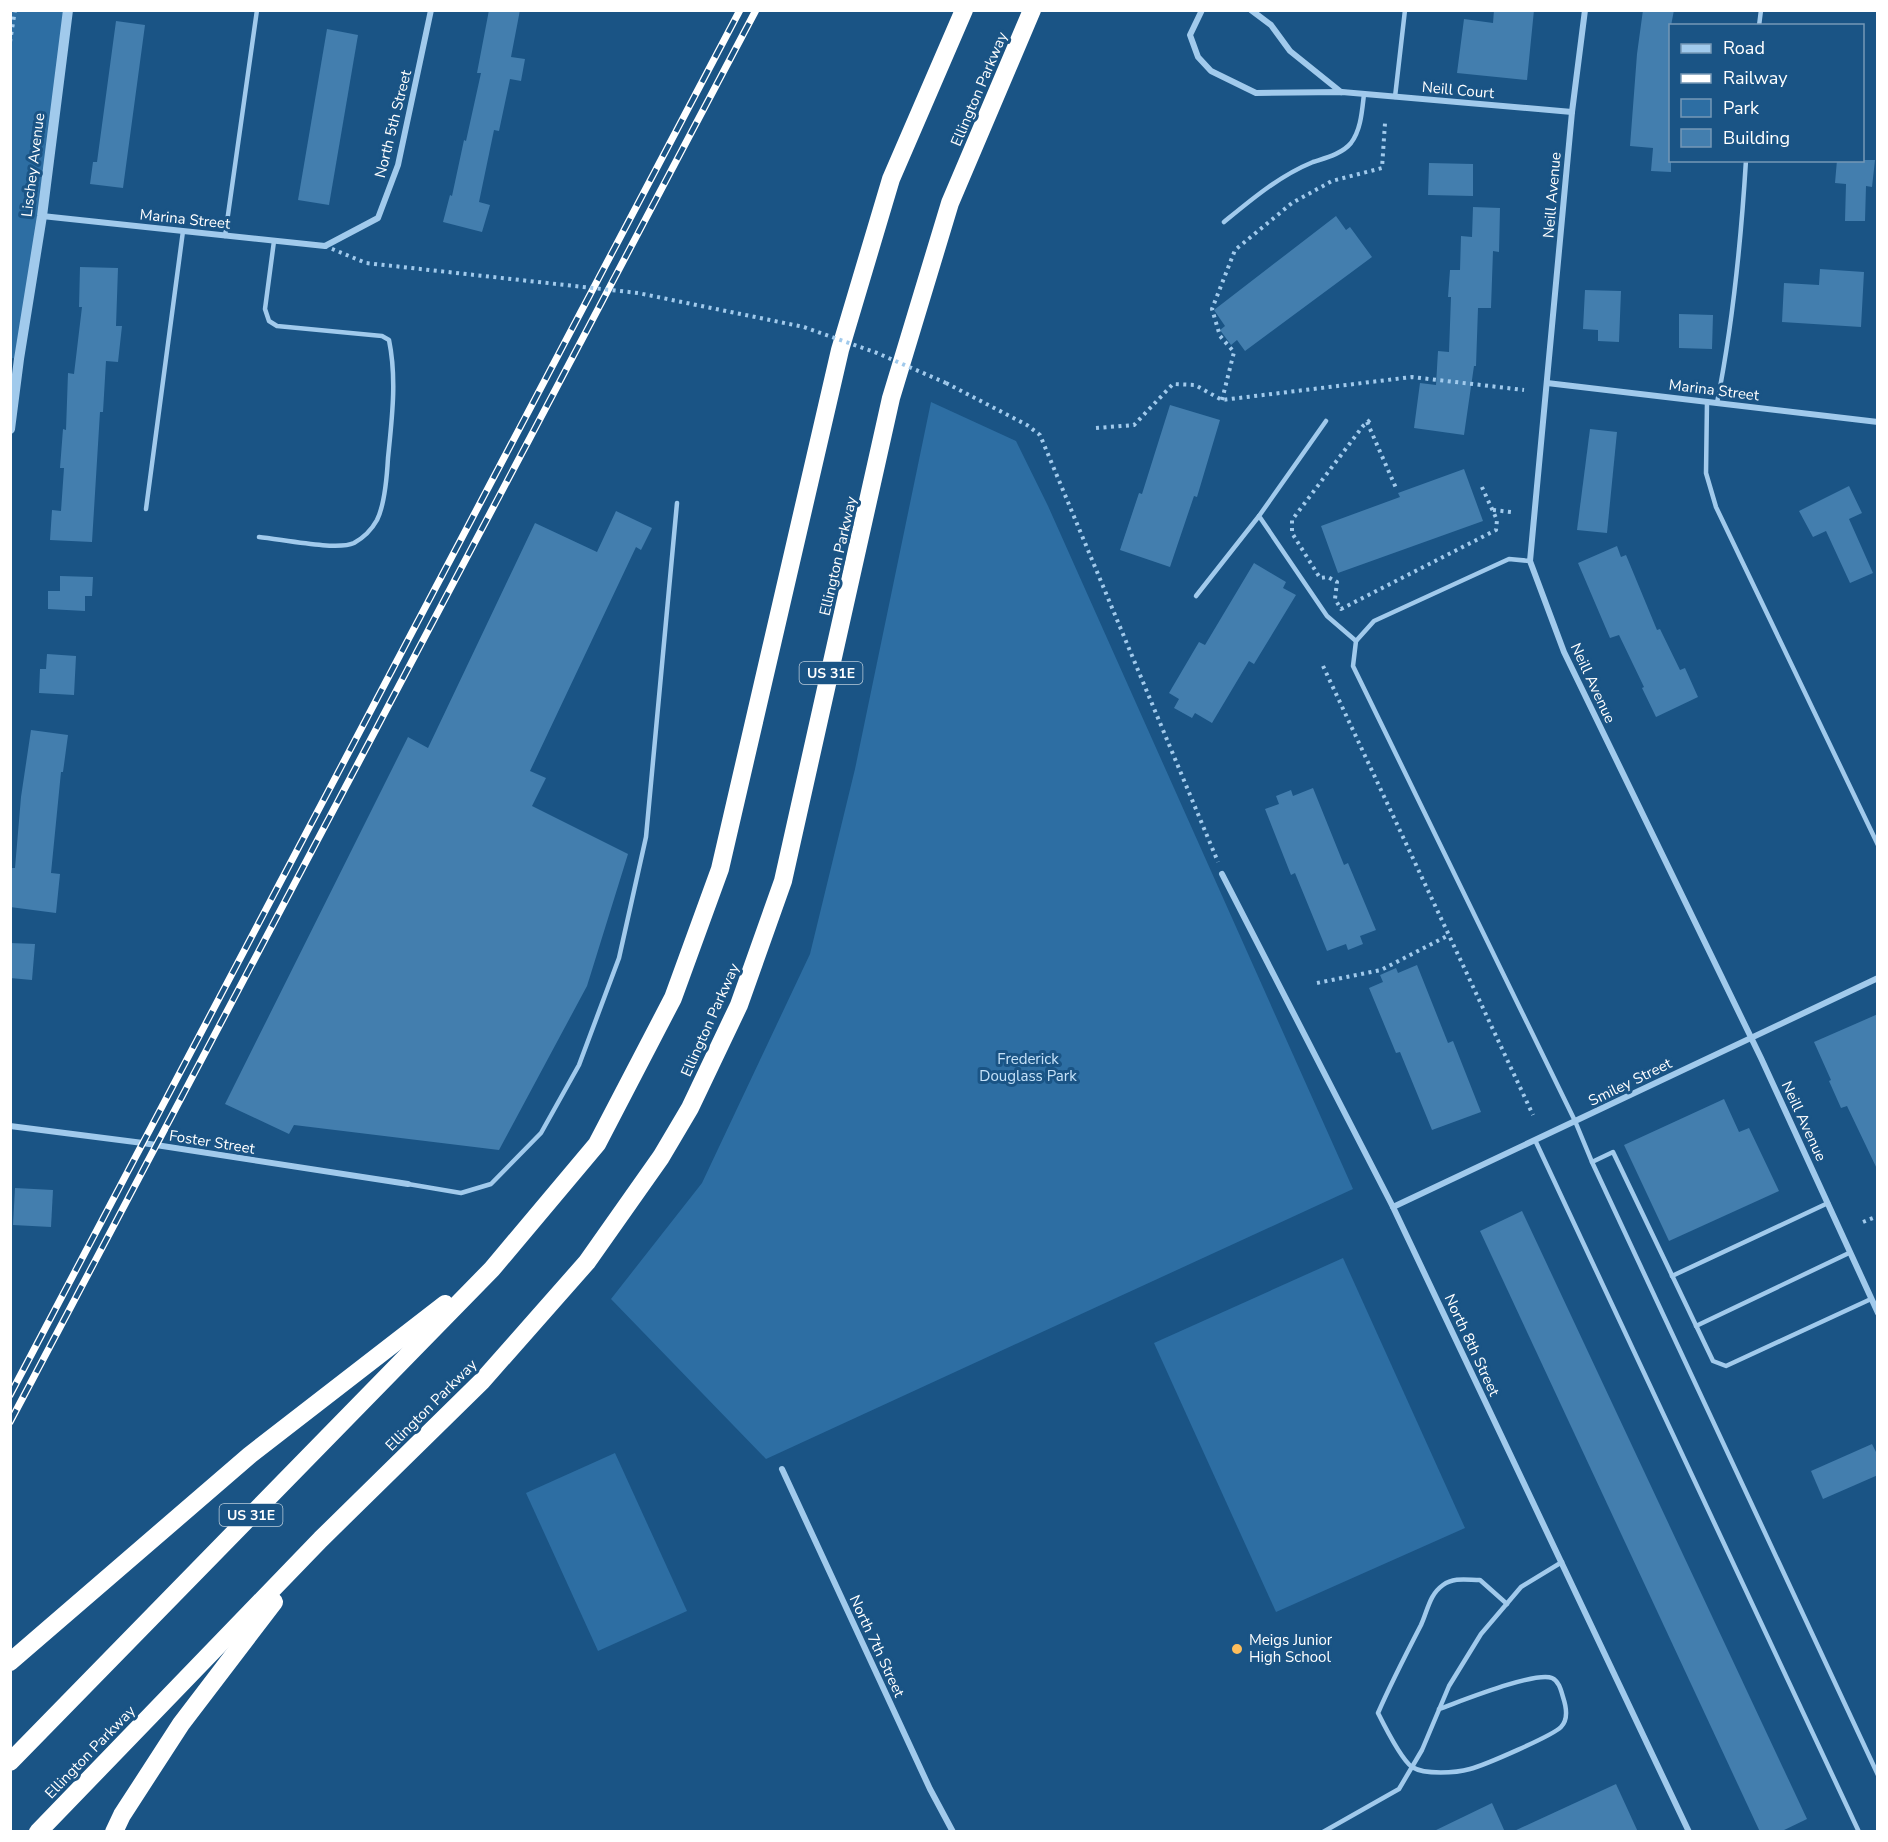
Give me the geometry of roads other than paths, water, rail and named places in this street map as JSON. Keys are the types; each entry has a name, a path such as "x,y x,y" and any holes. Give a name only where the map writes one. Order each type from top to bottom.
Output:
{"highway":[{"name":"US 31E","path":"10,1762 492,1269 597,1144 673,998 720,869 840,350 891,179 964,10"},
{"name":"Ellington Parkway","path":"38,1832 321,1539 482,1381 587,1262 661,1157 684,1118 739,1005 783,881 891,398 950,203 1032,10"},
{"path":"10,1662 250,1455 393,1342 492,1269"},
{"path":"114,1832 122,1815 181,1724 321,1539"}],"street":[{"name":"Lischey Avenue","path":"10,429 15,358 42,216 69,10"},
{"name":"North 5th Street","path":"325,246 378,218 399,165 431,10"},
{"name":"Neill Court","path":"1202,10 1190,35 1198,57 1211,71 1256,93 1342,92 1572,112"},
{"path":"1251,10 1271,25 1290,51 1342,92"},
{"name":"Neill Avenue","path":"1585,10 1572,112 1530,561 1564,652 1750,1037 1878,1313"},
{"name":"Marina Street","path":"42,216 325,246"},
{"name":"Marina Street","path":"1547,383 1878,422"},
{"name":"North 8th Street","path":"1222,874 1393,1207 1689,1832"},
{"name":"Smiley Street","path":"1393,1207 1878,978"},
{"name":"Foster Street","path":"10,1126 143,1143 408,1184"},
{"name":"North 7th Street","path":"782,1469 952,1832"}],"lane":[{"path":"225,236 257,10"},
{"path":"1395,97 1405,10"},
{"path":"1224,222 1268,186 1299,168 1343,150 1350,144 1361,120 1364,94"},
{"path":"1717,403 1729,341 1746,162"},
{"path":"146,509 183,231"},
{"path":"259,537 338,546 352,544 364,536 377,520 386,486 394,401 393,358 389,340 382,336 277,326 269,321 265,309 274,241"},
{"path":"1707,402 1706,473 1716,507 1878,845"},
{"path":"1196,596 1259,516 1326,421"},
{"path":"408,1184 461,1193 491,1184 541,1133 579,1065 619,958 646,837 677,503"},
{"path":"1259,516 1327,616 1356,641"},
{"path":"1530,561 1509,559 1374,621 1356,641 1353,666 1575,1121 1878,1776"},
{"path":"1535,1140 1860,1832"},
{"path":"1592,1162 1613,1152 1713,1361 1726,1366 1871,1299"},
{"path":"1672,1276 1828,1203"},
{"path":"1696,1326 1849,1253"},
{"path":"1323,1832 1399,1789 1422,1750 1449,1686 1481,1634 1521,1587 1562,1562"},
{"path":"1439,1709 1523,1680 1543,1676 1553,1678 1558,1683 1565,1702 1566,1714 1560,1728 1545,1737 1471,1768 1450,1772 1430,1771 1412,1767 1391,1739 1378,1713 1393,1677 1422,1623 1432,1595 1444,1584 1454,1580 1480,1580 1507,1604"}],"railway":[{"path":"10,1395 740,10"},
{"path":"10,1422 756,10"}],"place":[{"name":"Meigs Junior High School","path":"1237,1649"}],"park label":[{"name":"Frederick Douglass Park","path":"1028,1068"}]}
